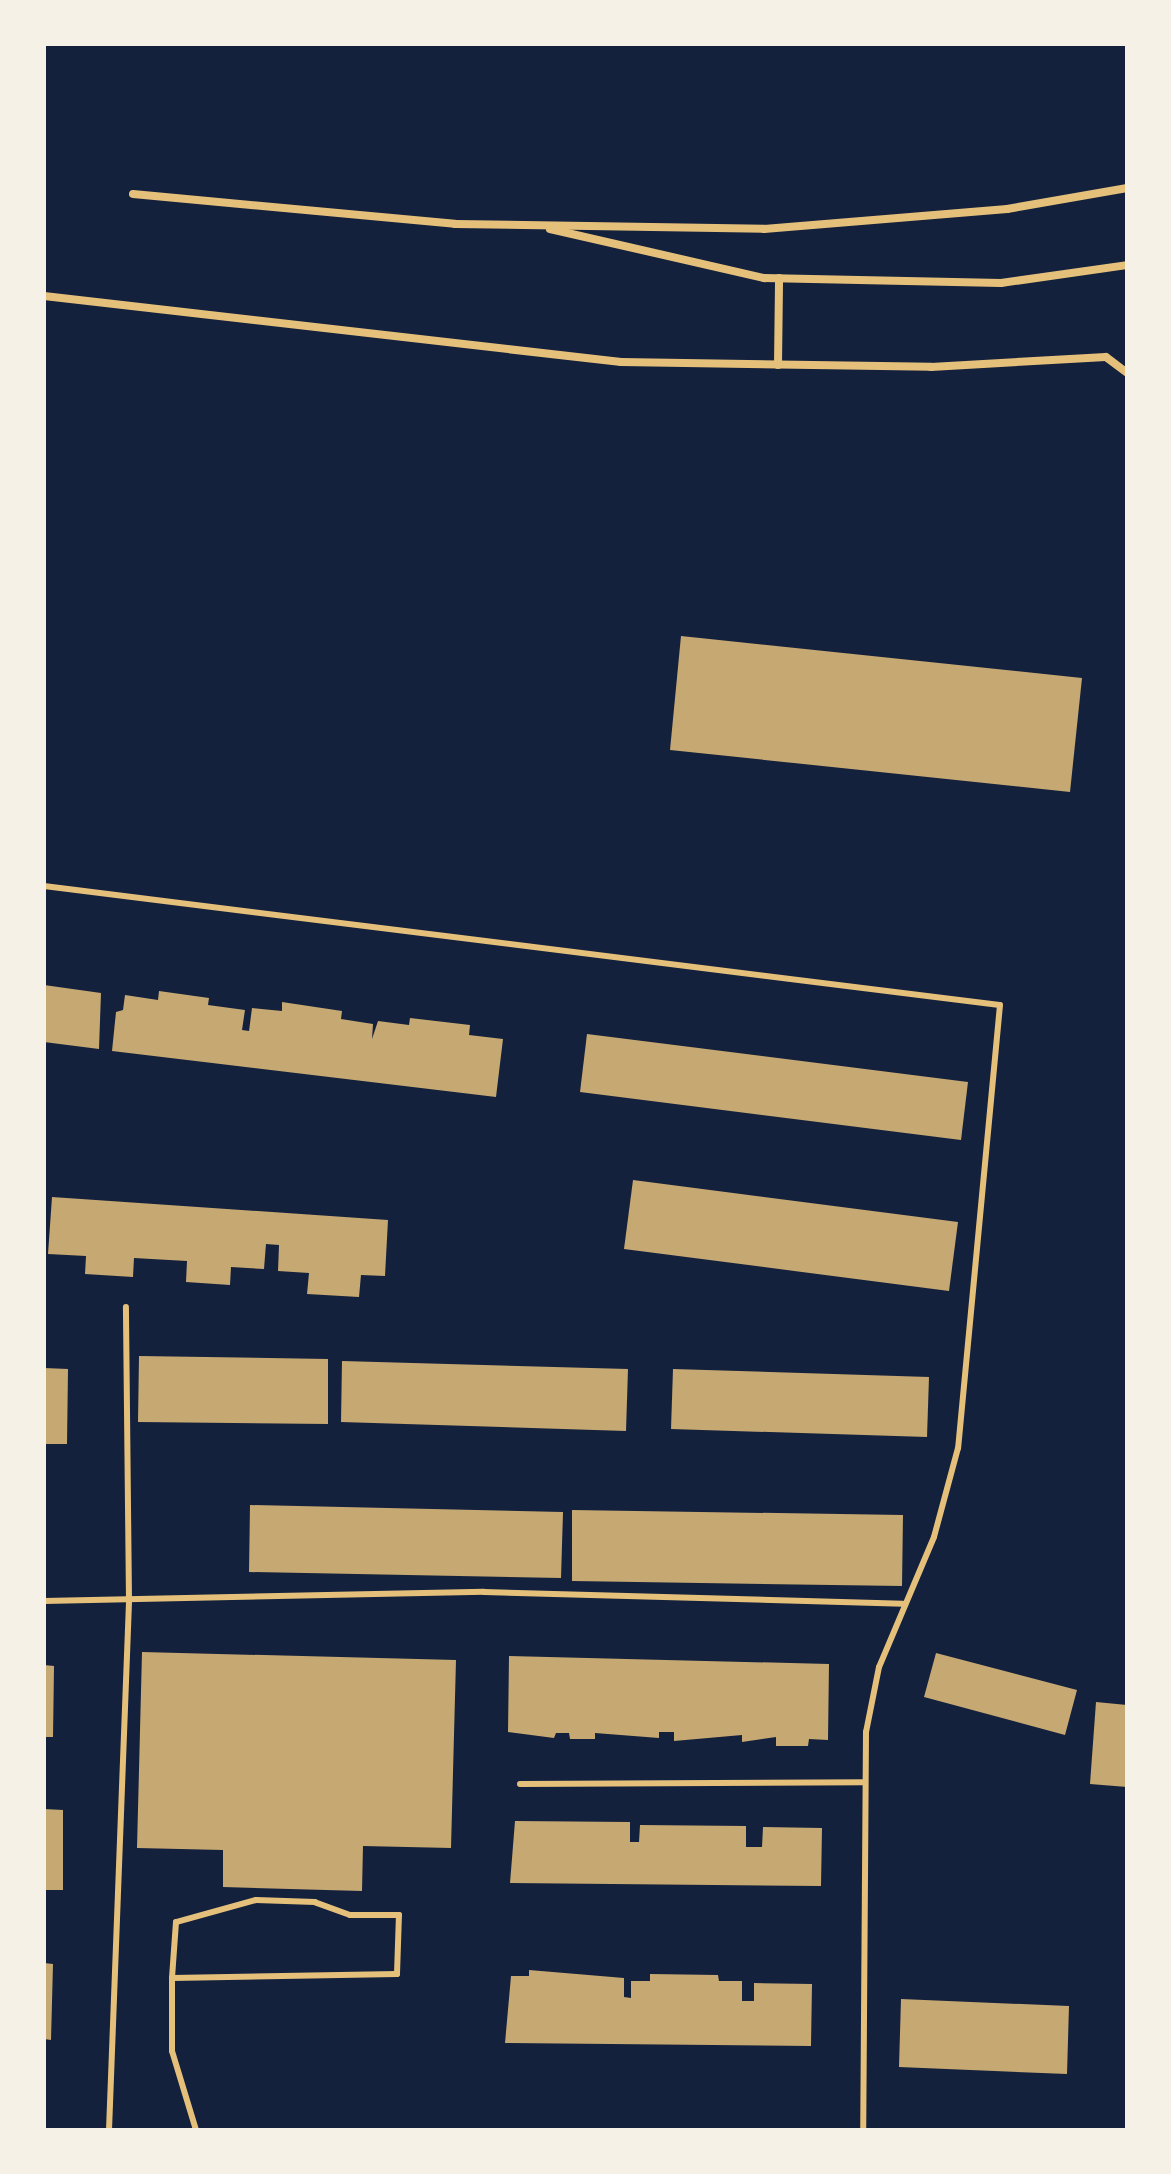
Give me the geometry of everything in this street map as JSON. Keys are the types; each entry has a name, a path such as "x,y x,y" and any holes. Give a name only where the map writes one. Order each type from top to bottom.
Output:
{"street":[{"path":"133,194 455,224 764,229 1007,209 1127,188"},
{"path":"533,226 779,278 1001,283 1127,265"},
{"path":"778,365 779,278"},
{"path":"44,296 621,362 931,367 1106,357 1127,373"}],"lane":[{"path":"44,886 1000,1005 958,1448 934,1537 903,1604 879,1667 866,1732 863,2130"},
{"path":"109,2130 129,1601 126,1307"},
{"path":"44,1601 484,1592 903,1604"},
{"path":"520,1784 865,1782"},
{"path":"172,1978 397,1974 399,1915 350,1915 315,1902 256,1900 176,1922 172,1978 172,2051 196,2130"}],"building":[{"path":"681,636 1082,678 1070,792 670,750"},
{"path":"44,985 101,993 99,1049 44,1042"},
{"path":"159,991 209,998 208,1005 245,1010 242,1030 249,1031 252,1008 282,1011 282,1002 342,1011 341,1019 373,1024 372,1039 378,1021 409,1025 410,1018 470,1025 469,1035 503,1039 496,1097 112,1051 116,1012 123,1010 125,995 158,1000"},
{"path":"587,1034 968,1082 961,1140 580,1092"},
{"path":"633,1180 958,1222 949,1291 624,1249"},
{"path":"52,1197 388,1220 385,1276 361,1275 359,1297 307,1294 309,1273 278,1271 279,1245 266,1244 264,1269 231,1267 230,1285 186,1282 187,1261 134,1258 133,1277 85,1274 86,1256 48,1254"},
{"path":"139,1356 328,1359 328,1424 138,1422"},
{"path":"342,1361 628,1369 626,1431 341,1422"},
{"path":"44,1368 68,1369 67,1444 44,1444"},
{"path":"673,1369 929,1377 927,1437 671,1429"},
{"path":"250,1505 563,1512 561,1578 249,1572"},
{"path":"572,1510 903,1515 902,1586 572,1581"},
{"path":"142,1652 456,1660 451,1848 363,1846 362,1891 223,1887 223,1850 137,1848"},
{"path":"936,1653 1077,1690 1065,1735 924,1697"},
{"path":"509,1656 829,1664 828,1740 809,1739 808,1746 776,1746 776,1737 742,1742 742,1735 674,1741 674,1732 659,1732 659,1738 595,1733 595,1739 570,1739 569,1733 556,1733 554,1738 508,1732"},
{"path":"44,1665 54,1666 53,1737 44,1737"},
{"path":"1096,1702 1127,1705 1127,1787 1090,1784"},
{"path":"44,1809 63,1810 63,1890 44,1890"},
{"path":"515,1821 630,1822 630,1842 639,1842 640,1825 746,1826 746,1847 762,1847 763,1827 822,1828 821,1886 510,1883"},
{"path":"44,1963 53,1964 51,2040 44,2039"},
{"path":"529,1970 624,1978 624,1997 631,1998 631,1981 650,1981 650,1974 718,1975 719,1981 742,1981 742,2001 754,2001 754,1983 812,1984 811,2046 505,2043 511,1976 529,1976"},
{"path":"901,1999 1069,2006 1067,2074 899,2067"}]}
